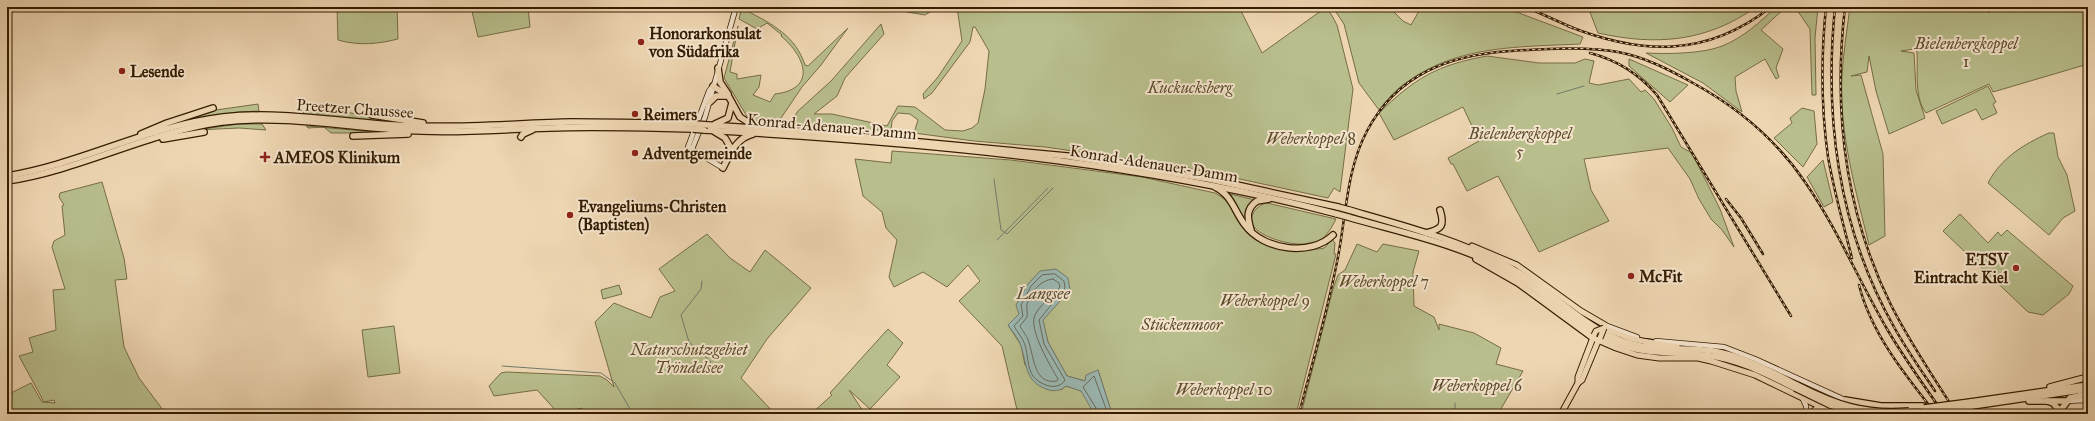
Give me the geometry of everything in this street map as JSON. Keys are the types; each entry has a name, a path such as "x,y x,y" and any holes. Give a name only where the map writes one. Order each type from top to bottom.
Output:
{"highway":[{"path":"718,68 720,82 742,119 757,130 742,138 732,150 723,168"},
{"path":"713,86 729,97"},
{"path":"710,102 716,96 729,97"},
{"path":"707,128 728,118 732,103"},
{"path":"124,143 131,138 167,123 213,108"},
{"path":"372,115 389,119 433,124 443,127"},
{"name":"Preetzer Chaussee","path":"7,176 49,167 197,122 246,116 280,116 387,125 443,127 596,122 707,128"},
{"path":"579,118 596,122"},
{"name":"Preetzer Chaussee","path":"7,181 68,167 139,143 203,126 249,120 287,121 434,132 542,128 694,127"},
{"path":"521,137 524,133 542,128"},
{"path":"707,128 725,138 732,150"},
{"name":"Konrad-Adenauer-Damm","path":"707,128 757,130 949,144 1100,160 1209,179 1337,211 1348,217 1437,243 1484,259 1513,274 1576,316"},
{"name":"Konrad-Adenauer-Damm","path":"757,130 1065,161 1207,183 1337,211 1349,210 1450,241 1515,270 1576,316"},
{"path":"139,143 204,132"},
{"path":"352,136 421,134 434,132"},
{"path":"1207,183 1226,194 1244,224 1269,242 1295,248 1317,246 1333,235"},
{"path":"1251,230 1247,216 1252,205 1263,199 1281,199"},
{"path":"1426,233 1435,231 1442,226 1443,221 1440,210"},
{"path":"1450,241 1472,246"},
{"path":"1437,243 1481,262 1512,279 1596,336"},
{"path":"1576,316 1604,333 1644,347 1714,352 1738,358 1830,405 1861,414"},
{"path":"1576,316 1603,337 1625,347 1659,353 1720,357 1746,365 1796,387 1851,408 1885,412 1925,410 2088,385"},
{"path":"1644,341 1677,347 1683,350"},
{"path":"1698,358 1720,357"},
{"path":"2029,394 2087,377"},
{"path":"1845,400 1881,406 1925,410 1934,413 1971,404 2017,400 2088,389"},
{"path":"2046,401 2053,402 2060,411 2066,401 2072,397 2088,394"},
{"path":"2017,400 2066,401"}],"main road":[{"path":"690,148 696,140 710,102 713,86 736,7"},
{"path":"690,148 709,91 713,86"},
{"path":"696,140 701,154"},
{"path":"690,148 723,168"},
{"path":"1472,246 1517,265 1606,328 1629,338 1644,341 1724,347 1755,358 1845,400 1846,414"},
{"path":"1561,414 1578,383 1578,377 1596,336 1606,328"},
{"path":"1606,328 1644,341"},
{"path":"1596,336 1626,352 1649,357 1698,358 1755,375 1803,399 1839,414"},
{"path":"1803,399 1808,414 1834,395"},
{"path":"2066,401 2088,400"}],"green space":[{"path":"337,7 397,7 398,39 368,44 338,40"},
{"path":"471,7 528,7 530,27 478,37"},
{"name":"Kuckucksberg","path":"742,7 749,7 747,11 774,26 790,39 801,55 805,65 808,66 848,28 821,65 802,87 779,121 791,122 798,111 831,81 881,24 884,34 845,78 837,96 814,114 832,114 887,126 898,106 915,107 945,130 963,131 972,128 978,123 985,89 989,51 975,27 973,27 970,42 932,93 924,99 923,94 938,77 962,41 957,7 1239,7 1262,53 1325,8 1331,14 1337,25 1353,89 1340,192 1334,188 1328,198 1184,167 1045,147 974,141 914,133 918,120 910,114 898,113 892,121 891,131 757,121 748,118 724,78 738,26 730,72 737,74 737,79 761,75 759,87 753,95 770,102 775,94 788,91 797,86 802,79 803,71 797,53 781,36 782,35 767,23 757,29 739,19"},
{"path":"912,7 938,7 925,15 907,12"},
{"path":"1335,7 1389,7 1403,21 1411,25 1419,11 1419,7 1503,7 1583,37 1580,44 1490,50 1447,61 1427,70 1403,85 1379,110 1359,83 1344,24 1334,9"},
{"path":"1588,7 1756,7 1738,19 1719,28 1700,34 1661,40 1619,37 1598,33"},
{"path":"1776,7 1786,7 1761,30 1783,49 1776,68 1779,77 1776,79 1765,59 1735,77 1736,91 1742,112 1703,83 1646,53 1695,52 1714,49 1737,39"},
{"path":"1795,7 1818,7 1815,38 1816,95 1812,95 1810,29"},
{"name":"Bielenbergkoppel 1","path":"1850,7 2088,7 2088,64 1993,92 1989,84 1926,113 1922,107 1918,92 1917,52 1914,49 1901,51 1914,53 1916,90 1925,118 1889,134 1876,91 1869,56 1867,72 1851,76 1861,75 1883,154 1885,236 1869,245 1854,183 1843,119 1843,68"},
{"name":"Bielenbergkoppel 5","path":"1487,56 1539,63 1575,63 1585,59 1594,61 1589,83 1598,85 1629,79 1641,92 1645,90 1654,99 1672,128 1681,147 1692,153 1720,209 1734,247 1722,230 1711,219 1699,199 1690,179 1668,148 1584,159 1591,190 1609,221 1539,252 1498,176 1467,191 1453,164 1451,164 1448,158 1479,141 1463,107 1394,140 1379,113 1392,101 1416,82 1440,69"},
{"path":"1629,59 1688,85 1670,102 1629,66"},
{"path":"1988,86 1996,102 1993,104 1997,113 1982,120 1976,109 1942,124 1936,111"},
{"path":"258,104 259,111 240,112 181,121 209,111"},
{"path":"1802,108 1814,111 1817,144 1803,167 1774,138 1792,123 1790,118"},
{"path":"326,109 401,121 403,123 304,114 303,112 306,110 322,114"},
{"path":"239,124 262,124 266,130 239,128 196,130"},
{"path":"306,126 320,127 308,128"},
{"path":"325,128 389,133 331,133"},
{"path":"2049,133 2054,133 2058,157 2067,175 2075,211 2063,218 2049,235 1988,183 1993,174 2006,159 2022,147"},
{"path":"892,151 1011,160 1142,177 1215,193 1221,196 1230,206 1247,233 1261,243 1277,249 1303,251 1324,248 1332,239 1335,243 1334,254 1336,254 1296,414 1112,414 1098,370 1085,381 1067,376 1048,342 1042,320 1070,290 1019,314 1008,325 1021,345 1025,365 1061,390 1066,386 1082,391 1093,410 1089,414 1018,414 1002,346 959,301 980,281 968,265 947,287 923,272 894,287 889,277 897,240 886,228 882,212 863,196 855,159 891,163"},
{"path":"1823,160 1833,202 1824,207 1807,177"},
{"path":"102,182 124,258 127,279 115,280 124,347 139,378 166,414 7,414 7,395 31,383 42,402 55,403 54,400 44,402 19,356 33,352 29,338 56,330 53,290 65,289 52,247 54,241 65,235 62,206 64,205 59,197 60,193"},
{"path":"1230,194 1255,200 1248,205 1245,220"},
{"path":"1267,203 1336,219 1327,234 1319,241 1305,244 1287,243 1263,234 1253,226 1252,218 1255,210"},
{"name":"ETSV Eintracht Kiel","path":"1960,214 1988,243 1998,232 2001,236 2007,230 2073,286 2069,294 2043,315 2028,312 1943,231"},
{"name":"Naturschutzgebiet Tröndelsee","path":"707,234 730,258 750,272 765,250 811,288 767,339 741,378 775,414 583,414 582,408 559,414 537,390 494,396 489,386 501,373 506,372 600,376 614,387 595,322 614,303 651,318 660,297 675,291 659,269"},
{"path":"1357,244 1377,252 1383,244 1419,251 1413,272 1414,306 1434,317 1439,330 1439,324 1474,333 1501,348 1496,364 1523,371 1498,414 1301,414 1333,289 1338,275 1345,270"},
{"path":"619,285 622,294 603,299 601,290"},
{"path":"394,326 400,373 368,377 362,330"},
{"path":"888,329 903,343 887,365 900,377 870,409 849,390 865,414 811,414 832,395 830,393"}],"water":[{"name":"Langsee","path":"1056,269 1068,278 1070,290 1043,320 1048,342 1067,376 1085,381 1086,375 1098,370 1112,414 1089,414 1092,410 1081,391 1066,386 1054,391 1039,386 1034,382 1028,372 1020,343 1008,325 1019,314 1016,305 1028,284 1040,271"}],"waterway":[{"path":"1557,94 1584,86"},
{"path":"994,179 1001,230 1007,234 1053,188"},
{"path":"997,240 1048,188"},
{"path":"702,281 701,289 681,315 689,342 711,362 703,372"},
{"path":"502,366 601,373 615,383 633,414"},
{"path":"1455,403 1455,414"}],"railway":[{"path":"1526,7 1573,28"},
{"path":"1568,26 1595,36 1621,42 1647,46 1672,46 1697,43 1722,36 1747,24 1771,7"},
{"path":"1826,7 1822,82 1824,119 1828,157 1833,182 1852,258"},
{"path":"1835,7 1832,49 1834,131 1839,172 1848,212 1860,251 1875,289 1894,327 1935,391"},
{"path":"1845,7 1841,84 1842,122 1846,160 1853,197 1863,234 1875,270 1898,319 1922,360 1957,414"},
{"path":"1299,414 1333,281 1355,162 1367,131 1379,111 1394,95 1410,82 1427,71 1446,63 1488,53 1565,48 1618,52 1657,64 1709,92 1740,114 1769,139 1794,167 1817,200 1838,236 1887,329 1907,361 1944,414"},
{"path":"1590,53 1618,64 1635,74 1657,95 1791,316"},
{"path":"1726,199 1741,218 1763,254"},
{"path":"1859,285 1864,303 1880,337 1901,369 1936,414"}],"place":[{"name":"Honorarkonsulat von Südafrika","path":"641,42"},
{"name":"Lesende","path":"122,71"},
{"name":"Reimers","path":"635,114"},
{"name":"Adventgemeinde","path":"635,153"},
{"name":"AMEOS Klinikum","path":"265,157"},
{"name":"Evangeliums-Christen (Baptisten)","path":"570,215"},
{"name":"ETSV Eintracht Kiel","path":"2016,268"},
{"name":"McFit","path":"1631,276"}],"park label":[{"name":"Weberkoppel 8","path":"1311,138"},
{"name":"Weberkoppel 7","path":"1384,281"},
{"name":"Weberkoppel 9","path":"1265,300"},
{"name":"Stückenmoor","path":"1182,324"},
{"name":"Weberkoppel 6","path":"1477,385"},
{"name":"Weberkoppel 10","path":"1224,389"}]}
